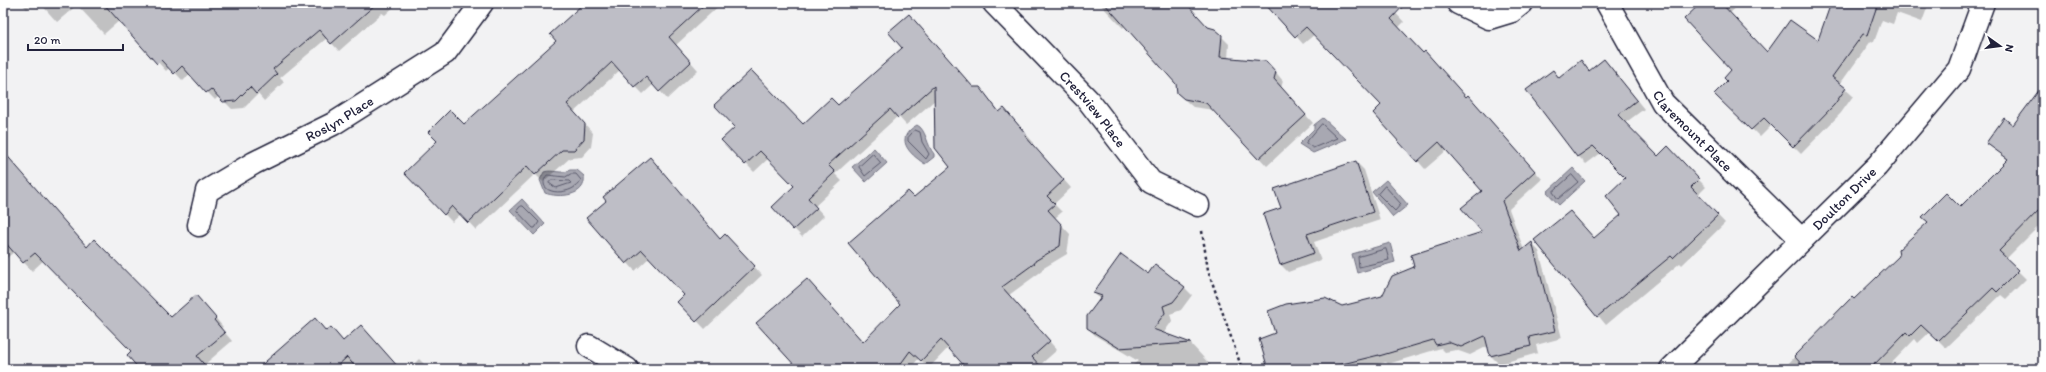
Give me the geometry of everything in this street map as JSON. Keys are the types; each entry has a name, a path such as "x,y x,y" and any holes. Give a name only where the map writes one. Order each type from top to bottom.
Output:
{"street":[{"name":"Roslyn Place","path":"199,225 207,191 254,164 333,124 445,53 482,3"},
{"name":"Crestview Place","path":"994,3 1088,100 1151,182 1198,205"},
{"path":"1458,3 1489,18 1512,11 1522,3"},
{"name":"Claremount Place","path":"1607,3 1663,103 1802,240"},
{"name":"Doulton Drive","path":"1671,369 1877,166 1959,69 1983,3"},
{"path":"589,346 627,369"}],"path":[{"path":"1198,205 1208,270 1242,369"}],"water":[{"path":"1323,118 1346,139 1313,153 1299,144 1314,129 1314,125"},
{"path":"917,125 922,130 934,154 934,157 925,164 913,155 906,145 906,135"},
{"path":"874,148 887,163 866,182 852,167"},
{"path":"1573,168 1585,181 1559,205 1547,192"},
{"path":"577,170 584,176 584,183 581,188 576,192 564,195 551,195 545,193 540,180 544,172 563,172"},
{"path":"1386,180 1408,205 1393,217 1372,192"},
{"path":"522,199 545,224 534,235 510,210"},
{"path":"1390,243 1395,262 1357,273 1352,254"}],"building":[{"path":"103,3 377,3 331,44 319,30 273,69 277,74 256,94 250,87 236,101 223,102 211,89 206,93 182,66 174,74 161,60 157,64"},
{"path":"584,3 706,3 669,37 691,62 659,92 646,77 634,87 612,62 567,104 585,124 584,139 574,150 562,150 535,175 527,166 468,223 452,206 444,215 404,173 437,141 428,132 450,110 464,124 556,41 550,34"},
{"path":"1104,3 1186,3 1208,27 1215,29 1222,35 1220,57 1266,61 1276,72 1274,79 1306,115 1258,159 1206,103 1184,99 1177,93 1176,84"},
{"path":"1264,3 1406,3 1391,19 1423,53 1425,51 1466,97 1468,95 1535,171 1502,201 1521,251 1532,242 1555,331 1529,337 1531,346 1490,356 1485,336 1461,347 1448,342 1436,345 1433,340 1379,356 1322,369 1268,369 1259,339 1275,333 1268,311 1286,304 1325,298 1342,306 1382,296 1392,276 1414,267 1411,255 1482,232 1461,208 1482,191 1439,142 1417,162 1373,113 1381,105 1306,27 1295,37"},
{"path":"1701,3 1721,3 1767,52 1790,20 1818,40 1831,3 1878,3 1867,35 1863,34 1832,77 1846,88 1834,105 1793,147 1764,118 1751,130 1714,94 1727,81 1724,78 1731,70 1684,19"},
{"path":"909,14 973,87 980,87 999,112 1004,108 1026,134 1025,136 1064,180 1047,196 1055,204 1048,210 1062,225 1060,246 1035,261 1035,263 1002,287 1050,341 1032,357 1043,369 967,369 941,340 921,361 910,351 897,369 798,369 756,323 807,279 863,342 900,304 848,243 908,191 914,197 950,167 935,148 934,86 898,118 890,109 828,165 835,172 808,198 817,208 793,230 772,207 794,186 760,151 745,165 721,140 735,127 714,105 751,70 803,124 831,98 838,105 902,48 888,32"},
{"path":"1604,59 1637,100 1618,115 1658,156 1668,146 1699,179 1691,187 1718,215 1673,258 1671,256 1597,317 1534,240 1570,211 1594,238 1621,215 1606,196 1625,178 1593,146 1577,157 1526,90 1553,70 1559,78 1581,60 1589,71"},
{"path":"2043,85 2043,206 1999,251 2019,270 1997,292 1993,288 1938,341 1921,325 1910,336 1906,332 1870,369 1806,369 1794,356 1852,297 1854,299 1899,256 1898,250 1928,222 1922,217 1946,193 1960,207 2008,159 1986,143 2004,118 2013,125"},
{"path":"3,151 87,247 94,239 171,317 196,295 216,318 214,320 225,333 197,356 208,369 139,369 127,355 131,351 35,253 23,263 3,240"},
{"path":"650,157 720,239 725,234 755,266 696,322 677,302 684,295 642,250 626,264 586,218 606,201 603,197"},
{"path":"1356,161 1373,212 1307,234 1314,253 1280,265 1263,214 1281,208 1274,189"},
{"path":"1121,254 1148,274 1155,264 1185,287 1173,302 1163,306 1165,313 1153,329 1191,343 1119,348 1087,328 1087,316 1102,296 1093,293"},
{"path":"315,318 326,331 331,327 343,341 361,325 400,369 357,369 347,357 334,369 257,369"}]}
